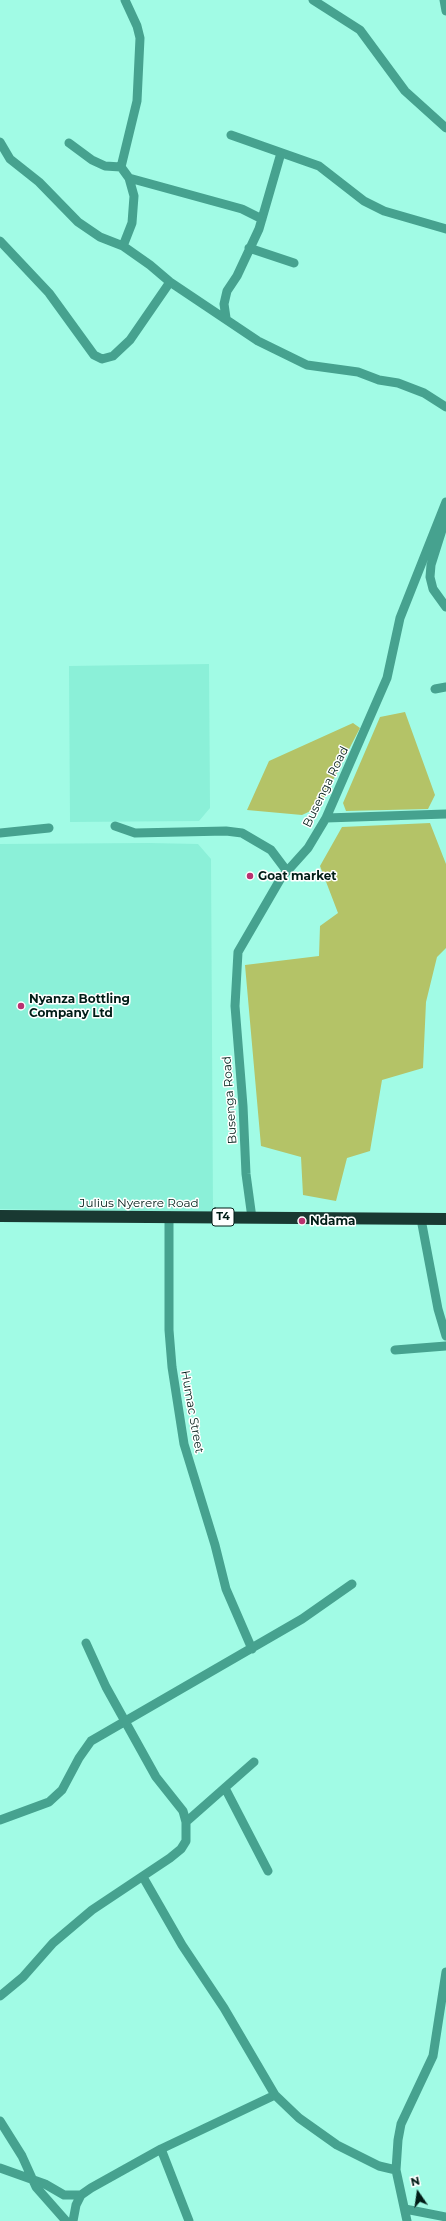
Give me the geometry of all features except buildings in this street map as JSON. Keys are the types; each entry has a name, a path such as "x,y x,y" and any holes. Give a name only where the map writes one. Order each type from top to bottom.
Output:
{"highway":[{"name":"Julius Nyerere Road","path":"0,1216 446,1219"}],"street":[{"path":"121,167 137,101 140,38 137,26 125,0"},
{"path":"312,0 360,30 405,91 446,128"},
{"path":"444,0 446,10"},
{"path":"231,135 319,166 364,201 384,211 446,229"},
{"path":"0,142 10,158 39,182 78,222 100,237 122,246 150,265 170,282 226,318 258,341 307,364 353,371 379,380 398,382 424,393 446,407"},
{"path":"68,143 92,160 105,166 121,167 130,178 134,196 134,211 132,222 122,246"},
{"path":"226,318 224,304 227,291 237,276 262,219 281,153"},
{"path":"130,178 242,209 262,219"},
{"path":"0,241 49,293 94,355 102,359 113,356 130,340 170,282"},
{"path":"249,248 294,263"},
{"path":"445,504 442,530 431,565 430,577 433,589 446,607"},
{"name":"Busenga Road","path":"252,1218 246,1174 243,1106 235,1006 238,952 286,870 308,848 326,818 387,678 400,618 445,504"},
{"path":"435,689 446,687"},
{"path":"326,818 446,814"},
{"path":"115,826 135,833 226,831 242,833 271,850 286,870"},
{"path":"0,833 49,828"},
{"name":"Humac Street","path":"169,1216 169,1330 172,1367 184,1444 215,1545 226,1590 252,1649"},
{"path":"421,1219 438,1309 446,1336"},
{"path":"395,1350 446,1346"},
{"path":"0,1820 49,1802 62,1790 79,1758 91,1741 302,1619 352,1584"},
{"path":"0,1996 23,1976 53,1943 92,1910 144,1877 181,1849 186,1841 186,1822 183,1811 156,1777 125,1722 86,1643"},
{"path":"186,1822 254,1762"},
{"path":"225,1788 256,1843 268,1870"},
{"path":"144,1877 182,1945 224,2008 275,2095 299,2118 336,2145 379,2166 396,2170"},
{"path":"407,2221 396,2170 401,2124 433,2056 446,1972"},
{"path":"0,2168 33,2180 64,2195 81,2195 161,2149 275,2095"},
{"path":"0,2121 22,2156 36,2187 66,2221"},
{"path":"161,2149 189,2221"},
{"path":"73,2221 76,2205 81,2195"},
{"path":"405,2210 446,2217"}],"shaded area":[{"path":"209,664 210,808 199,821 70,822 69,666"},
{"path":"405,712 435,795 428,809 346,811 343,803 380,717"},
{"path":"353,723 360,728 319,807 302,815 247,810 269,761"},
{"path":"430,823 446,864 446,948 437,957 426,1002 423,1068 382,1080 370,1151 347,1158 336,1201 303,1195 301,1157 261,1146 245,965 319,956 320,926 338,913 320,866 342,827"},
{"path":"0,844 198,844 211,859 213,1213 0,1209"}],"place":[{"name":"Goat market","path":"250,876"},
{"name":"Nyanza Bottling Company Ltd","path":"21,1006"},
{"name":"Ndama","path":"302,1221"}]}
